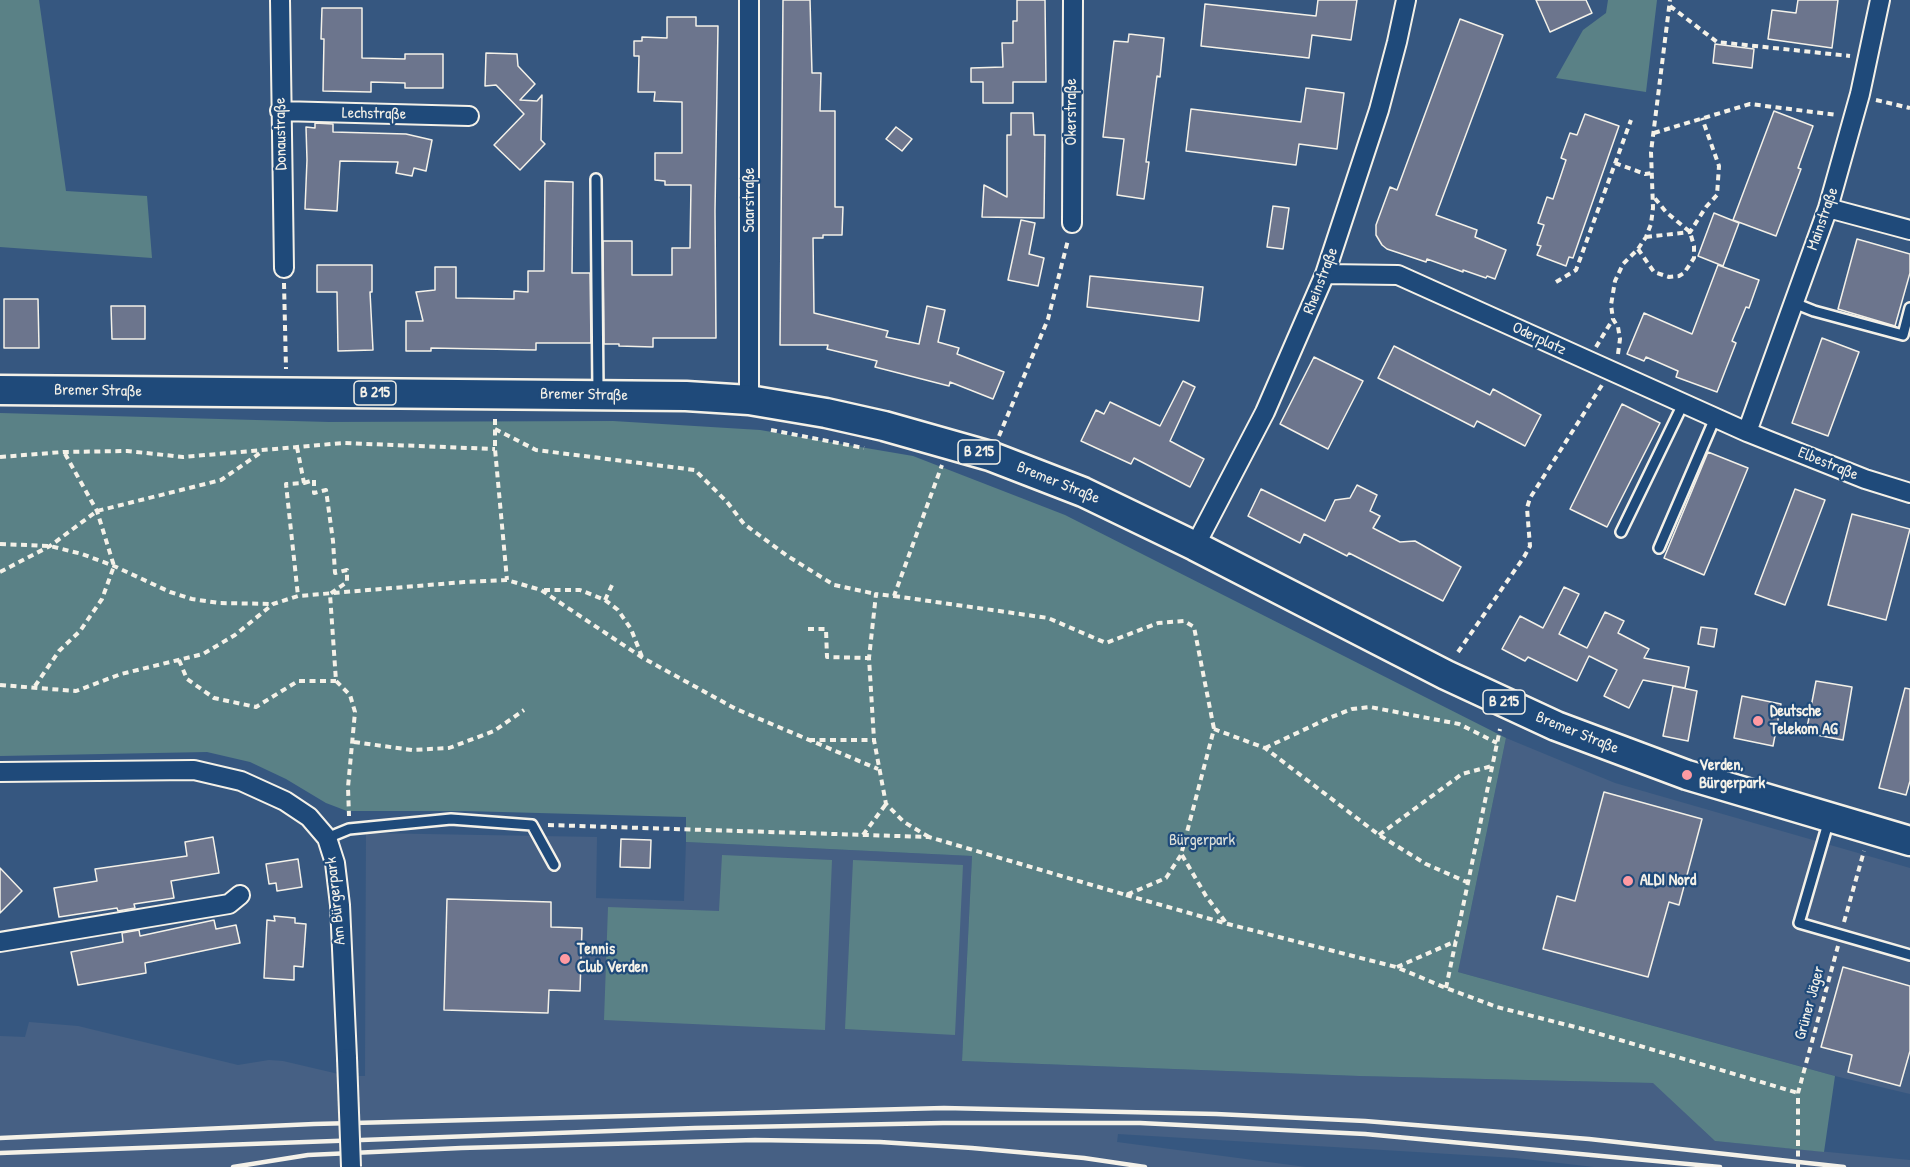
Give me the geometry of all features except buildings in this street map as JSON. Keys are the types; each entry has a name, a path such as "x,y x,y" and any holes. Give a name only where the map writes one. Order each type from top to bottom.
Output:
{"main road":[{"name":"Bremer Straße","path":"0,390 686,396 750,400 884,426 990,456 1083,492 1195,546 1455,680 1556,726 1687,775 1910,841"}],"street":[{"name":"Donaustraße","path":"280,0 284,268"},
{"name":"Saarstraße","path":"749,0 750,400"},
{"name":"Okerstraße","path":"1072,223 1073,0"},
{"name":"Rheinstraße","path":"1195,546 1265,412 1325,274 1379,110 1406,0"},
{"name":"Mainstraße","path":"1747,432 1828,208 1860,94 1880,0"},
{"name":"Lechstraße","path":"280,111 469,116"},
{"path":"1828,208 1910,230"},
{"name":"Oderplatz","path":"1325,274 1398,275 1747,432"},
{"name":"Elbestraße","path":"1747,432 1865,479 1910,493"},
{"name":"Am Bürgerpark","path":"0,772 194,770 241,781 285,801 309,818 327,838 335,863 340,905 351,1167"},
{"path":"0,942 229,904 240,895"}],"lane":[{"path":"596,179 598,395"},
{"path":"1794,303 1814,311 1903,335 1910,308"},
{"path":"1621,532 1683,404"},
{"path":"1659,548 1715,418"},
{"path":"1830,817 1799,923 1910,955"},
{"path":"327,838 350,829 451,819 532,825 554,865"}],"path":[{"path":"1670,3 1717,42 1852,56"},
{"path":"1458,652 1530,546 1527,508 1530,498 1600,388 1619,352 1618,327 1613,319 1611,305 1615,281 1623,264 1638,249 1651,224 1653,196 1651,152 1670,3"},
{"path":"1860,94 1883,103 1910,108"},
{"path":"1654,133 1750,104 1837,115"},
{"path":"1690,232 1716,195 1719,186 1719,166 1702,118"},
{"path":"1556,282 1576,270 1631,120"},
{"path":"1615,163 1645,174 1652,174"},
{"path":"1638,249 1654,272 1669,277 1678,276 1690,267 1694,258 1694,246 1690,232 1666,212 1653,196"},
{"path":"990,456 1048,319 1072,223"},
{"path":"1646,237 1690,232"},
{"path":"284,268 286,369"},
{"path":"1595,348 1613,319"},
{"path":"483,418 507,418"},
{"path":"495,418 495,449 507,580"},
{"path":"495,429 536,450 695,470 727,502 744,524 786,555 834,585 876,594 1048,618 1106,643 1158,623 1184,621 1194,627 1214,729 1181,855 1166,878 1126,895"},
{"path":"765,429 865,448"},
{"path":"0,457 63,452 127,451 183,457 261,452 343,443 495,449"},
{"path":"297,447 304,483"},
{"path":"36,686 59,651 80,632 102,599 114,566 97,511 63,452"},
{"path":"0,572 50,546 97,511 221,480 261,452"},
{"path":"894,596 943,464 932,461"},
{"path":"298,596 286,484 314,480 315,494 326,490 335,573 347,570 347,582 330,594"},
{"path":"0,544 50,546 82,554 170,592 192,599 219,603 273,604 298,596 507,580 542,590 580,590 605,600 618,610 631,629 643,658"},
{"path":"605,600 612,585"},
{"path":"542,590 643,658 736,709 878,769"},
{"path":"330,594 336,681 350,695 355,712 348,788 350,829"},
{"path":"876,594 869,658 878,769 886,804 904,822 929,837 1228,924 1396,967 1497,1006 1798,1093"},
{"path":"0,685 36,686 76,691 121,675 202,654 235,635 273,604"},
{"path":"808,629 826,629 827,657 869,658"},
{"path":"179,660 187,679 214,698 256,707 298,681 336,681"},
{"path":"1264,748 1352,709 1370,707 1459,724 1497,743"},
{"path":"354,742 412,750 449,748 494,731 524,710"},
{"path":"1490,724 1511,733"},
{"path":"1214,729 1264,748 1379,835 1426,864 1469,883"},
{"path":"1446,988 1500,729"},
{"path":"807,740 874,740"},
{"path":"1379,835 1462,774 1492,765"},
{"path":"863,836 886,804"},
{"path":"532,825 929,837"},
{"name":"Grüner Jäger","path":"1798,1167 1798,1093 1864,847"},
{"path":"1181,855 1206,896 1228,924"},
{"path":"1396,967 1456,941"}],"shaded area":[{"path":"1506,738 1615,783 1910,868 1910,1094 1835,1076 1458,972"},
{"path":"366,833 597,837 596,898 684,901 686,842 972,856 962,1061 1359,1076 1654,1083 1715,1141 1910,1160 1910,1167 1594,1167 1516,1158 1118,1134 1117,1142 1306,1167 0,1167 0,1036 25,1037 29,1022 78,1026 238,1065 269,1060 283,1061 347,1076 365,1076"}],"green space":[{"path":"0,0 39,0 66,191 147,196 152,258 0,247"},
{"path":"1608,0 1657,0 1646,92 1556,78 1583,30 1606,13"},
{"name":"Bürgerpark","path":"0,413 329,422 613,421 760,430 913,456 1065,515 1506,738 1458,972 1835,1076 1824,1152 1715,1141 1653,1083 1359,1076 962,1061 972,856 686,842 686,817 465,811 347,811 326,803 286,779 250,762 207,752 0,756"},
{"path":"722,855 832,860 825,1030 604,1020 608,907 719,911"},
{"path":"853,860 963,865 955,1035 845,1029"}],"railway":[{"path":"0,1138 314,1124 944,1108 1216,1114 1365,1121 1589,1139 1844,1167"},
{"path":"0,1153 695,1128 943,1123 1140,1123 1365,1134 1720,1167"},
{"path":"233,1167 308,1155 461,1148 755,1140 880,1142 972,1148 1084,1158 1145,1167"}],"place":[{"name":"Deutsche Telekom AG","path":"1758,721"},
{"name":"Verden, Bürgerpark","path":"1687,775"},
{"name":"ALDI Nord","path":"1628,881"},
{"name":"Tennis Club Verden","path":"565,959"}]}
